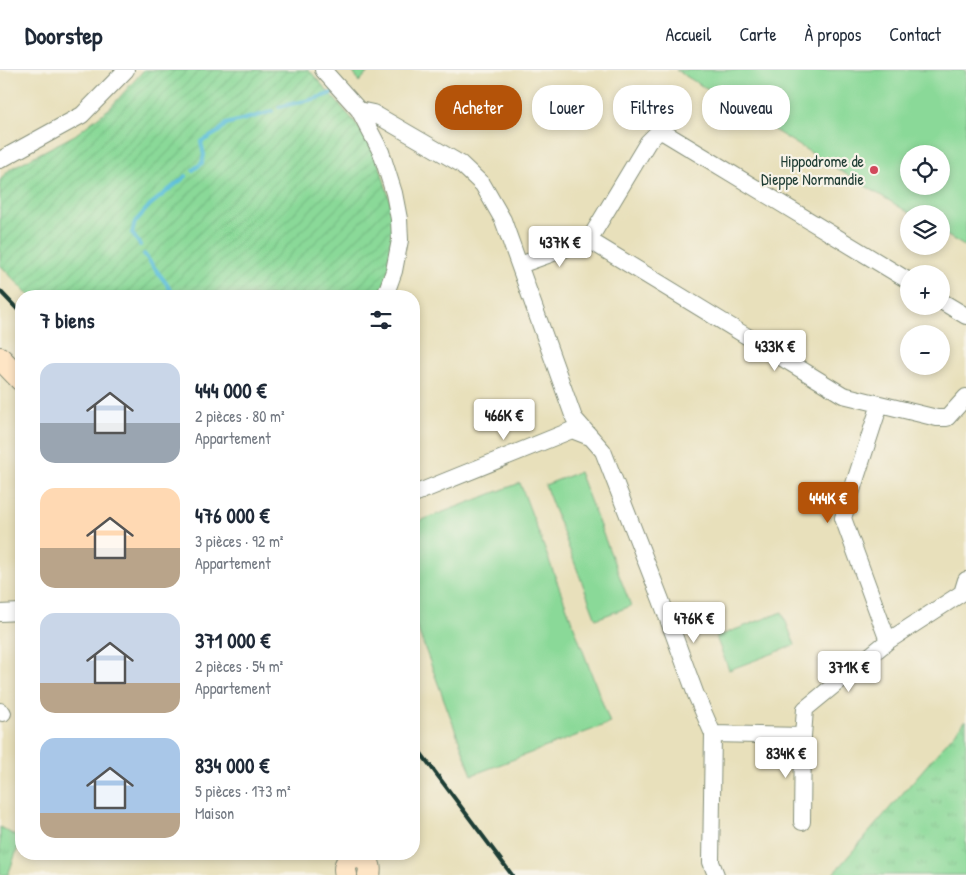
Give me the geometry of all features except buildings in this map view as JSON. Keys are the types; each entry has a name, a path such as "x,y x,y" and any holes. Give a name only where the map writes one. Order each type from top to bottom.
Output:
{"main road":[{"path":"0,358 15,374"},
{"path":"366,860 370,866 369,875"}],"street":[{"path":"0,160 82,115 126,70"},
{"path":"323,70 360,110 381,152 394,193 399,219 400,240 397,260 387,290"},
{"path":"360,110 373,112 461,164 483,184 503,220 574,418 594,439 602,451 696,694 714,734 711,862 716,875"},
{"path":"520,265 589,240 648,142 657,133 663,132 900,276"},
{"path":"589,240 843,395 937,418 947,418 966,397"},
{"path":"950,306 966,316"},
{"path":"880,404 843,518 888,641"},
{"path":"420,492 572,430 594,439"},
{"path":"802,822 804,709 888,641 962,593 966,580"},
{"path":"0,613 15,612"},
{"path":"714,734 803,736"}],"green space":[{"path":"144,70 309,70 354,121 375,150 394,214 395,257 382,290 24,290 0,265 0,180 10,169 75,135 110,108"},
{"path":"352,70 370,70 359,82"},
{"name":"Hippodrome de Dieppe Normandie","path":"676,70 966,70 966,247 950,237 950,205 900,205 900,207 774,130 790,130 790,85 702,86"},
{"path":"579,472 631,606 596,619 545,485"},
{"path":"520,483 610,723 472,775 420,635 420,521"},
{"path":"782,612 795,645 729,670 716,637"},
{"path":"966,720 966,875 832,875"},
{"path":"0,827 15,836 15,856 8,875 0,875"}],"waterway":[{"path":"279,107 314,99 333,92"},
{"path":"193,170 202,163 204,155 201,142 218,132 226,124 272,111"},
{"path":"140,245 132,233 135,222 150,205 186,176"},
{"path":"144,254 170,290"}],"railway":[{"path":"0,291 15,307"},
{"path":"420,752 512,875"}],"place":[{"name":"Hippodrome de Dieppe Normandie","path":"874,170"}]}
